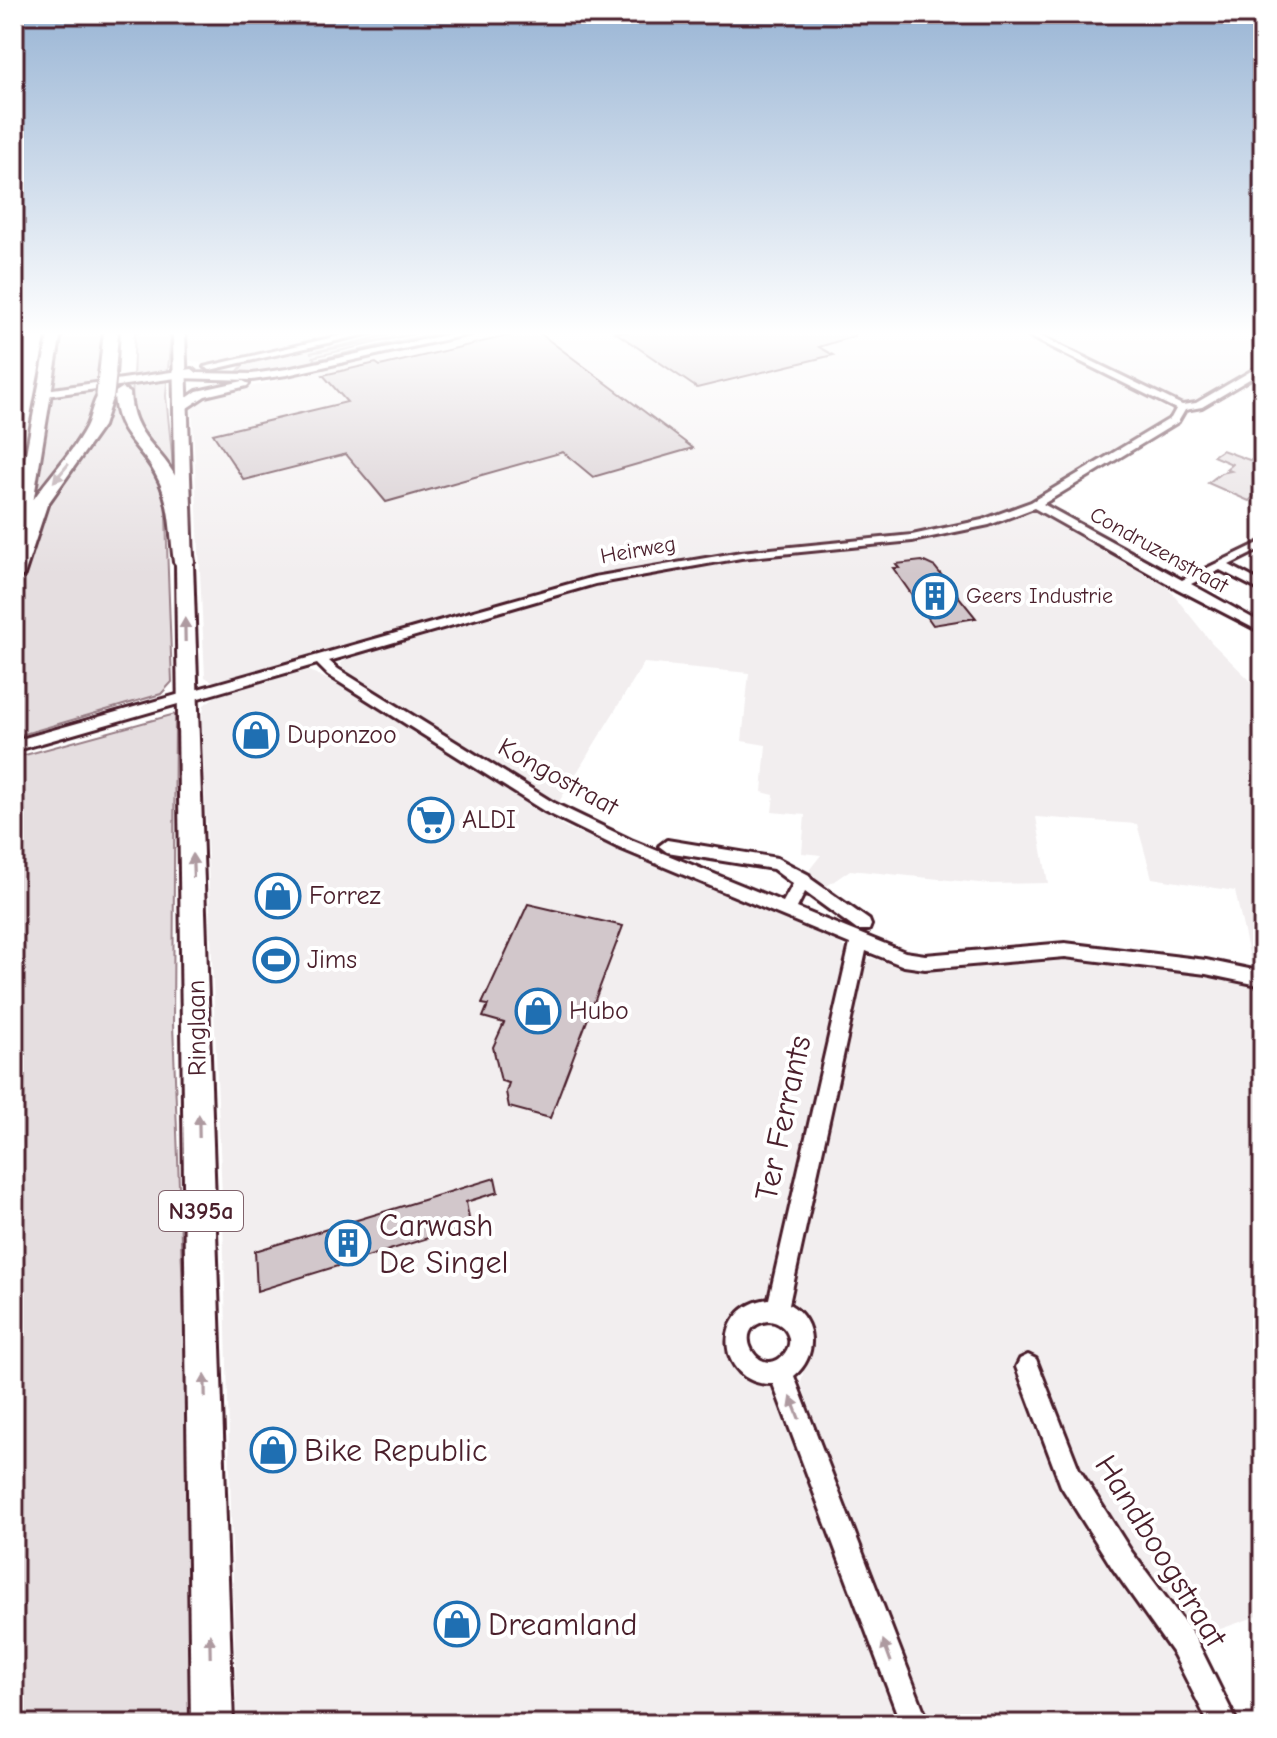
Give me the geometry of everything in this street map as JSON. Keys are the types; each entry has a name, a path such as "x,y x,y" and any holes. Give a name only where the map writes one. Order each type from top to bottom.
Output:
{"highway":[{"path":"14,575 38,504 92,435 101,413"},
{"path":"123,413 128,430 168,479 175,498 184,562"}],"main road":[{"path":"14,565 42,413"},
{"name":"Ringlaan","path":"180,413 212,1724"}],"street":[{"name":"Heirweg","path":"14,746 594,581 741,555 924,536 985,523 1035,504 1175,420 1178,413"},
{"name":"Condruzenstraat","path":"1035,504 1263,629"},
{"path":"1180,585 1263,544"},
{"path":"1220,565 1263,588"},
{"name":"Kongostraat","path":"320,659 333,672 549,807 625,844 787,912 861,933"},
{"name":"Kongostraat","path":"667,846 777,864 803,879 861,933 904,959 925,962 1010,952 1065,950 1206,967 1263,979"},
{"path":"787,912 803,879"},
{"name":"Ter Ferrants","path":"777,1310 861,933"},
{"path":"766,1308 777,1310 790,1319 799,1340 794,1363 781,1373 765,1374 755,1369 739,1346 741,1324 748,1316 766,1308"},
{"name":"Handboogstraat","path":"1028,1367 1070,1477 1122,1560 1184,1645 1224,1724"},
{"path":"781,1373 915,1724"}],"shaded area":[{"path":"48,413 93,413 92,426 33,499"},
{"path":"107,413 116,413 126,436 165,490 172,682 161,694 14,737 17,623 31,536 48,498 90,445"},
{"path":"131,413 168,413 175,484 131,424"},
{"path":"192,413 1173,414 1169,420 1041,496 1012,510 964,524 911,534 692,557 618,570 215,683 205,677"},
{"path":"1222,450 1263,465 1263,488 1249,501 1208,483 1221,473 1231,471 1226,469 1232,464 1213,456"},
{"path":"1038,510 1164,583 1212,643 1263,693 1263,969 1252,968 1235,891 1152,878 1137,824 1036,817 1048,883 989,884 850,870 824,888 810,876 810,869 821,855 802,853 805,815 772,812 774,795 762,792 766,745 742,741 749,673 644,663 557,805 342,668 341,663 351,656 463,620 578,589 741,559 901,545 989,527"},
{"path":"310,671 355,693 567,828 834,937 847,951 771,1287 765,1296 741,1311 729,1332 734,1362 740,1374 775,1390 903,1724 237,1724 223,1220 202,720 204,705 217,695 289,673"},
{"path":"175,714 173,1024 190,1483 192,1724 14,1724 14,758"},
{"path":"1084,956 1263,986 1263,1614 1192,1639 1233,1724 926,1724 801,1383 810,1340 791,1296 837,1069 859,968 864,961 872,958 906,967 932,969 1008,960"}],"building":[{"path":"300,413 646,413 693,448 593,477 563,452 386,502 346,454 244,480 213,434"},
{"name":"Geers Industrie","path":"922,561 935,567 976,618 933,625 893,568 899,568 896,564"},
{"name":"Hubo","path":"528,904 623,926 550,1118 509,1107 506,1092 509,1083 501,1081 493,1047 504,1023 483,1017 488,1005 482,1004"},
{"name":"Carwash De Singel","path":"495,1178 498,1192 466,1202 471,1230 460,1233 460,1228 257,1291 255,1251"}],"place":[{"name":"Geers Industrie","path":"935,596"},
{"name":"Duponzoo","path":"256,735"},
{"name":"ALDI","path":"431,820"},
{"name":"Forrez","path":"278,896"},
{"name":"Jims","path":"276,960"},
{"name":"Hubo","path":"538,1011"},
{"name":"Carwash De Singel","path":"348,1243"},
{"name":"Bike Republic","path":"273,1450"},
{"name":"Dreamland","path":"457,1624"}]}
